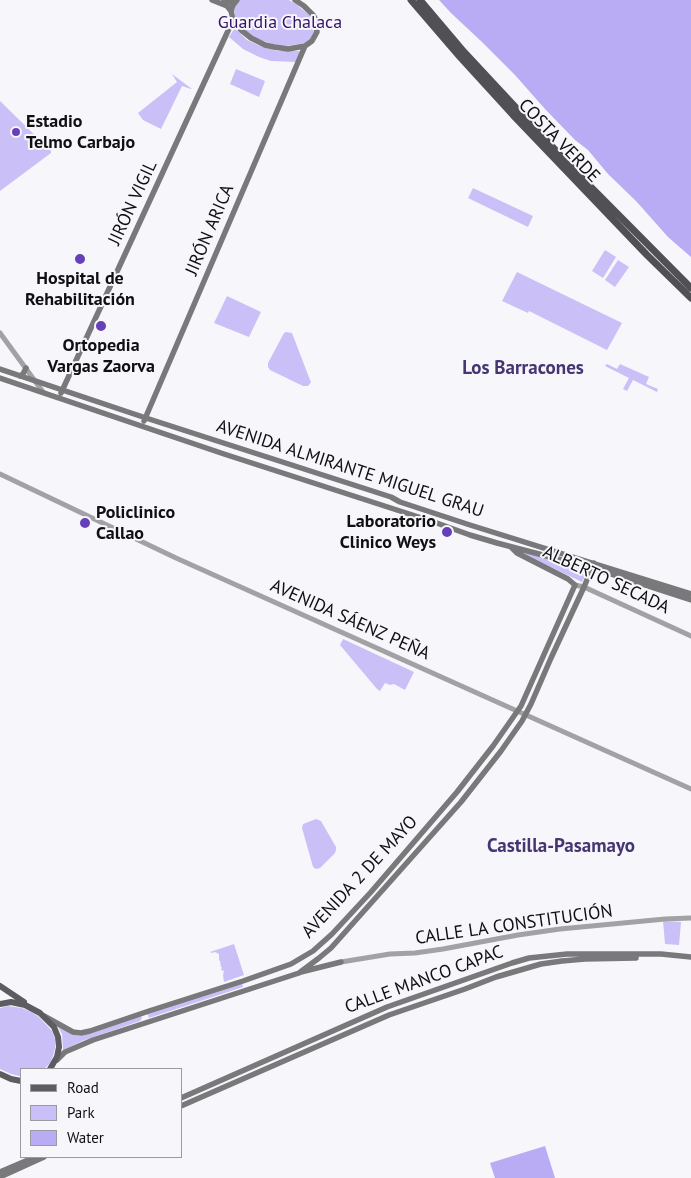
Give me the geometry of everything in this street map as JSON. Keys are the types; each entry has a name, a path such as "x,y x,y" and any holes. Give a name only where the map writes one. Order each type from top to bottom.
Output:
{"highway":[{"name":"COSTA VERDE","path":"411,0 513,115 640,248 691,298"},
{"name":"COSTA VERDE","path":"420,0 464,52 565,160 691,288"}],"main road":[{"path":"212,0 227,6 231,11 233,20 246,35 265,45 288,48 305,46"},
{"path":"224,0 229,2 236,0"},
{"path":"231,11 236,0"},
{"name":"JIRÓN ARICA","path":"142,426 305,46 315,37 316,20 309,10 295,0"},
{"name":"JIRÓN VIGIL","path":"59,398 233,20"},
{"path":"20,376 26,368"},
{"name":"AVENIDA ALMIRANTE MIGUEL GRAU","path":"0,369 470,525 593,565 691,594"},
{"path":"9,381 12,378 11,373"},
{"name":"AVENIDA ALMIRANTE MIGUEL GRAU","path":"0,378 470,535 511,547 593,565 691,600"},
{"path":"316,483 321,474"},
{"name":"ALBERTO SECADA","path":"511,547 517,553 568,579 575,585"},
{"name":"AVENIDA 2 DE MAYO","path":"52,1066 65,1052 81,1044 299,973 331,948 417,853 501,752 526,714 593,565"},
{"name":"AVENIDA 2 DE MAYO","path":"40,1013 73,1032 81,1033 244,981 299,960 318,947 332,934 410,847 482,761 519,711 575,585"},
{"path":"410,847 417,853"},
{"name":"CALLE MANCO CAPAC","path":"182,1098 378,1011 499,967 530,958 558,954 600,956 660,954 691,959"},
{"name":"CALLE MANCO CAPAC","path":"182,1106 389,1015 496,977 541,964 600,956"},
{"path":"299,973 341,962"},
{"path":"0,986 33,1009"},
{"path":"0,1004 16,1003 25,1005 40,1013 54,1027 58,1036 59,1052 52,1066"},
{"path":"0,1074 20,1083"},
{"path":"0,1172 33,1158"},
{"path":"0,1177 42,1158"}],"street":[{"path":"0,333 43,392"},
{"name":"AVENIDA SÁENZ PEÑA","path":"0,474 176,558 691,789"},
{"name":"ALBERTO SECADA","path":"575,585 584,587 691,636"},
{"name":"CALLE LA CONSTITUCIÓN","path":"341,962 390,954 436,950 560,929 691,918"}],"green space":[{"name":"Guardia Chalaca","path":"240,0 289,0 309,15 315,32 310,40 305,43 287,46 279,46 260,40 246,31 235,17 235,6"},
{"path":"235,28 247,40 260,46 278,51 299,51 296,62 271,61 243,49 229,37"},
{"path":"236,69 265,81 259,97 230,84"},
{"path":"172,74 192,89 182,86 161,129 143,120 138,113 177,82"},
{"name":"Estadio Telmo Carbajo","path":"0,101 51,153 0,191"},
{"path":"473,188 533,216 528,227 468,198"},
{"path":"605,250 616,257 603,278 592,271"},
{"path":"618,260 629,267 615,287 605,280"},
{"path":"517,272 622,323 607,350 529,311 528,313 502,301"},
{"path":"227,296 261,312 249,337 214,323"},
{"path":"286,332 292,333 311,382 308,386 303,386 270,370 268,367 268,363"},
{"path":"607,364 617,369 620,364 649,377 646,384 658,389 657,392 633,380 627,391 623,389 629,378 605,366"},
{"path":"517,551 586,568 588,571 582,582"},
{"path":"343,639 414,672 405,690 394,684 385,683 380,691 377,689 340,645"},
{"path":"316,819 321,821 336,850 320,868 316,869 313,867 302,828 303,824"},
{"path":"663,921 681,922 679,945 665,944"},
{"path":"234,944 244,975 224,982 224,971 221,970 219,954 210,952"},
{"path":"242,982 243,987 149,1018 147,1013"},
{"path":"8,1006 22,1008 39,1017 52,1031 55,1039 55,1048 50,1063 45,1068 20,1068 20,1076 0,1069 0,1008"},
{"path":"138,1016 142,1018 140,1021 82,1041 63,1050 62,1034 57,1025 72,1034 80,1036"}],"water":[{"path":"439,0 691,0 691,257 668,237 636,201 608,174 588,150 575,140 515,75"},
{"path":"545,1146 555,1178 495,1178 490,1163"}],"place":[{"name":"Estadio Telmo Carbajo","path":"16,132"},
{"name":"Hospital de Rehabilitación","path":"80,259"},
{"name":"Ortopedia Vargas Zaorva","path":"101,326"},
{"name":"Policlinico Callao","path":"85,523"},
{"name":"Laboratorio Clinico Weys","path":"447,532"}],"district":[{"name":"Los Barracones","path":"523,369"},
{"name":"Castilla-Pasamayo","path":"561,847"}]}
